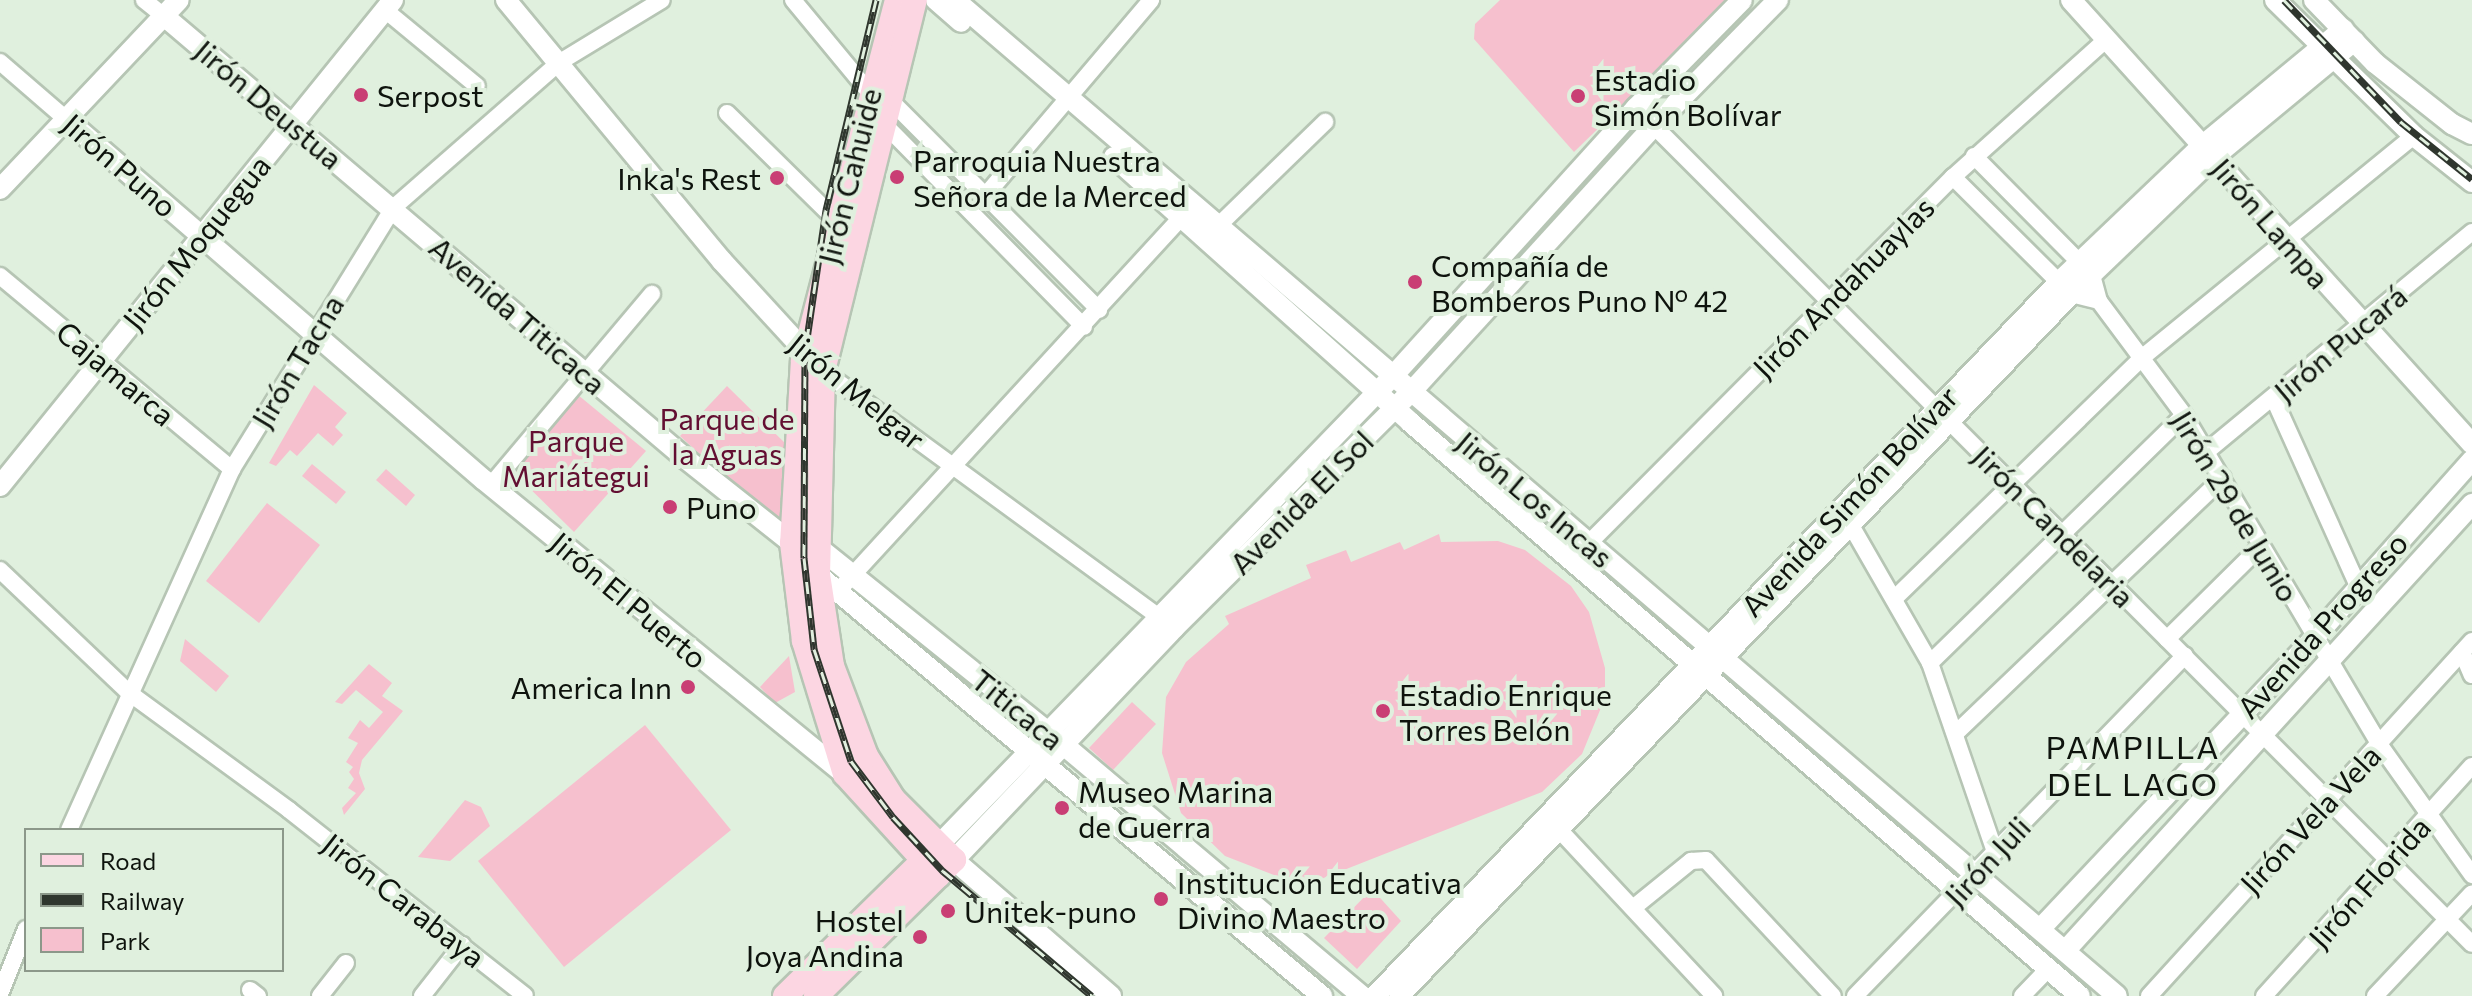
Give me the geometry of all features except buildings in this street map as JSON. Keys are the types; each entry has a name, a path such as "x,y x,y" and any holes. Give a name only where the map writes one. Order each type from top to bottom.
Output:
{"main road":[{"name":"Jirón Cahuide","path":"845,774 804,641 792,543 805,352 837,222 880,95 897,0"},
{"path":"915,0 880,95 886,126 823,371 818,575 832,666 848,714 893,799 938,861"},
{"name":"Jirón El Puerto","path":"845,774 938,861"},
{"name":"Avenida El Sol","path":"785,996 938,861"},
{"name":"Avenida El Sol","path":"816,996 938,861"}],"street":[{"name":"Jirón Deustua","path":"144,0 393,208"},
{"path":"0,189 179,0"},
{"name":"Jirón Melgar","path":"506,0 722,261 823,371 1174,628"},
{"name":"Jirón Tacna","path":"70,828 128,692 232,469 313,332 393,208 560,62 662,0"},
{"path":"793,0 880,95 1099,310"},
{"name":"Jirón Los Incas","path":"936,0 1063,105 1385,383"},
{"name":"Jirón Los Incas","path":"955,0 1063,105"},
{"path":"985,196 1151,0"},
{"name":"Avenida El Sol","path":"938,861 1030,751 1157,615 1385,383 1636,108 1742,0"},
{"name":"Jirón Lampa","path":"2071,0 2472,444"},
{"path":"2275,0 2414,136 2472,182"},
{"path":"2314,0 2403,86 2472,134"},
{"name":"Avenida El Sol","path":"938,861 1047,768 1174,628 1402,401 1766,4"},
{"path":"389,5 477,86"},
{"name":"Jirón Moquegua","path":"0,486 389,5"},
{"name":"Avenida Simón Bolívar","path":"1375,996 1553,823 2066,288 2208,151 2349,35"},
{"name":"Jirón Andahuaylas","path":"1588,544 1828,299 1974,156 2107,39"},
{"name":"Jirón Puno","path":"0,62 313,332"},
{"name":"Jirón Candelaria","path":"1636,108 2472,944"},
{"path":"727,113 856,239"},
{"path":"1217,227 1325,122"},
{"path":"886,126 1084,327"},
{"path":"1896,597 2144,356 2414,136"},
{"name":"Jirón 29 de Junio","path":"1974,156 2086,269 2099,301 2144,356 2223,478 2314,638 2379,744 2428,818 2472,875"},
{"path":"1953,177 2066,288 2099,301"},
{"name":"Avenida Titicaca","path":"393,208 585,373 792,543 818,575"},
{"path":"846,583 956,469 1187,211"},
{"name":"Jirón Los Incas","path":"1187,211 1217,227 1402,401 1703,669 2080,996"},
{"name":"Jirón Pucará","path":"2206,452 2274,399 2472,232"},
{"name":"Cajamarca","path":"0,276 232,469"},
{"path":"491,485 652,294"},
{"name":"Jirón El Puerto","path":"313,332 491,485 845,774"},
{"path":"2274,399 2358,586"},
{"name":"Jirón Los Incas","path":"1402,401 1588,544 1718,652 2117,996"},
{"path":"1930,663 2184,415"},
{"name":"Avenida Progreso","path":"2040,929 2314,638 2472,460"},
{"path":"1956,733 2223,478"},
{"name":"Avenida Progreso","path":"2065,951 2472,504"},
{"path":"1846,515 1896,597 1930,663 1995,852"},
{"path":"792,543 819,548"},
{"path":"2167,639 2261,546"},
{"name":"Titicaca","path":"819,548 846,583 1047,768 1322,996"},
{"name":"Jirón Carabaya","path":"0,570 128,692 525,996"},
{"name":"Titicaca","path":"818,575 846,583 1048,732 1362,996"},
{"path":"2467,647 2472,675"},
{"name":"Jirón Vela Vela","path":"2149,996 2467,647"},
{"name":"Jirón Juli","path":"1855,996 2185,656"},
{"name":"Jirón Florida","path":"2264,996 2390,862 2472,766"},
{"path":"1553,823 1714,996"},
{"name":"Avenida Simón Bolívar","path":"1399,996 1553,823"},
{"path":"1633,908 1691,861 1706,860 1833,996"},
{"path":"938,861 1111,996"},
{"path":"2375,996 2472,893"},
{"path":"0,994 6,955 24,932"},
{"path":"422,996 462,945"},
{"path":"320,996 346,963"},
{"path":"2022,996 2048,969"}],"green space":[{"name":"Estadio Simón Bolívar","path":"1500,0 1730,0 1574,152 1474,39 1475,24"},
{"path":"314,385 347,413 335,427 343,435 333,446 318,433 297,456 290,450 276,466 269,463"},
{"name":"Parque de la Aguas","path":"727,386 789,447 791,538 680,436"},
{"name":"Parque Mariátegui","path":"572,390 646,451 574,532 508,467"},
{"path":"312,464 346,492 336,504 302,476"},
{"path":"386,469 415,495 406,506 376,480"},
{"path":"267,503 320,545 259,623 206,581"},
{"name":"Estadio Enrique Torres Belón","path":"1439,534 1441,542 1498,541 1525,550 1571,586 1589,612 1605,668 1605,698 1582,754 1542,792 1321,879 1287,880 1225,856 1181,813 1162,753 1166,697 1186,662 1229,624 1225,616 1311,578 1306,565 1346,550 1351,562 1400,542 1404,550"},
{"path":"185,639 229,676 216,692 180,661"},
{"path":"789,656 795,692 775,703 760,687"},
{"path":"369,664 392,683 382,696 403,711 362,760 359,773 365,789 344,815 342,808 356,793 348,788 354,779 349,772 353,767 346,762 358,743 348,738 360,720 369,728 383,712 356,690 342,704 335,702"},
{"path":"1132,702 1156,724 1113,770 1089,748"},
{"path":"645,725 731,830 564,967 478,861"},
{"path":"465,800 481,807 490,826 450,861 418,857"},
{"path":"1372,889 1401,921 1357,969 1324,938"}],"railway":[{"path":"876,0 826,210 805,352 804,558 814,649 851,761 893,817 943,871 1092,996"},
{"path":"2284,0 2401,122 2472,179"}],"place":[{"name":"Serpost","path":"361,95"},
{"name":"Estadio Simón Bolívar","path":"1578,96"},
{"name":"Parroquia Nuestra Señora de la Merced","path":"897,177"},
{"name":"Inka's Rest","path":"777,178"},
{"name":"Compañía de Bomberos Puno Nº 42","path":"1415,282"},
{"name":"Puno","path":"670,507"},
{"name":"America Inn","path":"688,687"},
{"name":"Estadio Enrique Torres Belón","path":"1383,711"},
{"name":"Museo Marina de Guerra","path":"1062,808"},
{"name":"Institución Educativa Divino Maestro","path":"1161,899"},
{"name":"Unitek-puno","path":"948,911"},
{"name":"Hostel Joya Andina","path":"920,937"}],"district":[{"name":"PAMPILLA DEL LAGO","path":"2133,766"}]}
